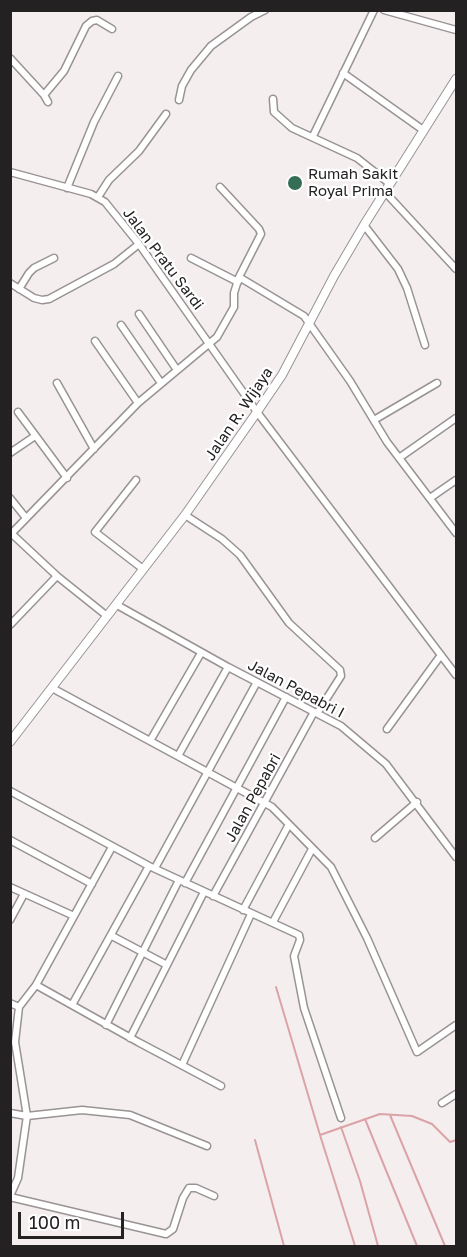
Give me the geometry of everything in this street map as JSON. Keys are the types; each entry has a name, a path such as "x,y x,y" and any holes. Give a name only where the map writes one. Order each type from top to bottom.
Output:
{"street":[{"path":"179,100 182,86 191,70 211,46 250,17 265,10"},
{"path":"313,136 374,10"},
{"path":"384,10 456,30"},
{"path":"44,95 64,71 86,26 97,20 111,29"},
{"path":"11,59 48,102"},
{"path":"343,73 423,130"},
{"path":"67,188 94,122 118,76"},
{"name":"Jalan R. Wijaya","path":"10,742 185,515 258,412 282,375 364,225 456,79"},
{"path":"273,99 274,112 292,128 357,158 390,184"},
{"path":"10,172 98,197 109,180 139,151 166,114"},
{"path":"107,616 57,576 11,534 138,403 211,344 232,310 238,279 261,234 220,187"},
{"path":"385,192 456,269"},
{"name":"Jalan Pratu Sardi","path":"98,197 105,202 139,244 258,412 456,675"},
{"path":"364,225 398,269 408,288 425,345"},
{"path":"10,283 38,299 54,298 114,264 139,244"},
{"path":"19,289 29,273 54,258"},
{"path":"191,258 238,279 303,316 350,381 399,458 456,533"},
{"path":"139,314 177,370"},
{"path":"121,325 161,383"},
{"path":"95,341 138,403"},
{"path":"57,383 94,449"},
{"path":"374,420 437,383"},
{"path":"18,412 67,478"},
{"path":"399,458 456,418"},
{"path":"10,453 35,436"},
{"path":"136,480 95,532 143,569"},
{"path":"430,498 456,480"},
{"path":"10,498 26,519"},
{"name":"Jalan Pepabri","path":"185,515 222,539 240,555 289,623 340,670 341,676 316,712 213,896"},
{"path":"10,625 57,576"},
{"name":"Jalan Pepabri I","path":"117,605 201,653 341,726 386,764 417,802 456,857"},
{"path":"150,741 201,653"},
{"path":"387,729 441,655"},
{"path":"178,756 228,667"},
{"path":"72,1005 257,682"},
{"path":"52,688 272,807 312,849 329,863 368,938 417,1052 456,1025"},
{"path":"106,1024 182,881 286,697"},
{"path":"10,791 152,867 251,914 294,931 300,937 294,956 304,1008 341,1118"},
{"path":"375,838 417,802"},
{"path":"243,910 288,825"},
{"path":"10,840 92,884"},
{"path":"112,847 36,985 19,1007 15,1042 27,1116 18,1178 10,1196 166,1234 173,1229 183,1198 189,1188 196,1188 214,1196"},
{"path":"273,922 312,849"},
{"path":"10,887 74,916"},
{"path":"130,1038 204,892"},
{"path":"10,920 24,894"},
{"path":"182,1065 251,914"},
{"path":"112,936 167,964"},
{"path":"36,985 221,1086"},
{"path":"10,1003 19,1007"},
{"path":"442,1103 456,1094"},
{"path":"10,1113 27,1116 82,1110 130,1115 207,1146"}],"waterway":[{"path":"276,987 320,1135"},
{"path":"355,1246 320,1135 380,1114 412,1116 432,1124 450,1142 456,1140"},
{"path":"390,1115 445,1246"},
{"path":"365,1119 417,1246"},
{"path":"341,1127 360,1181 378,1246"},
{"path":"255,1140 284,1246"}],"place":[{"name":"Rumah Sakit Royal Prima","path":"295,183"}]}
